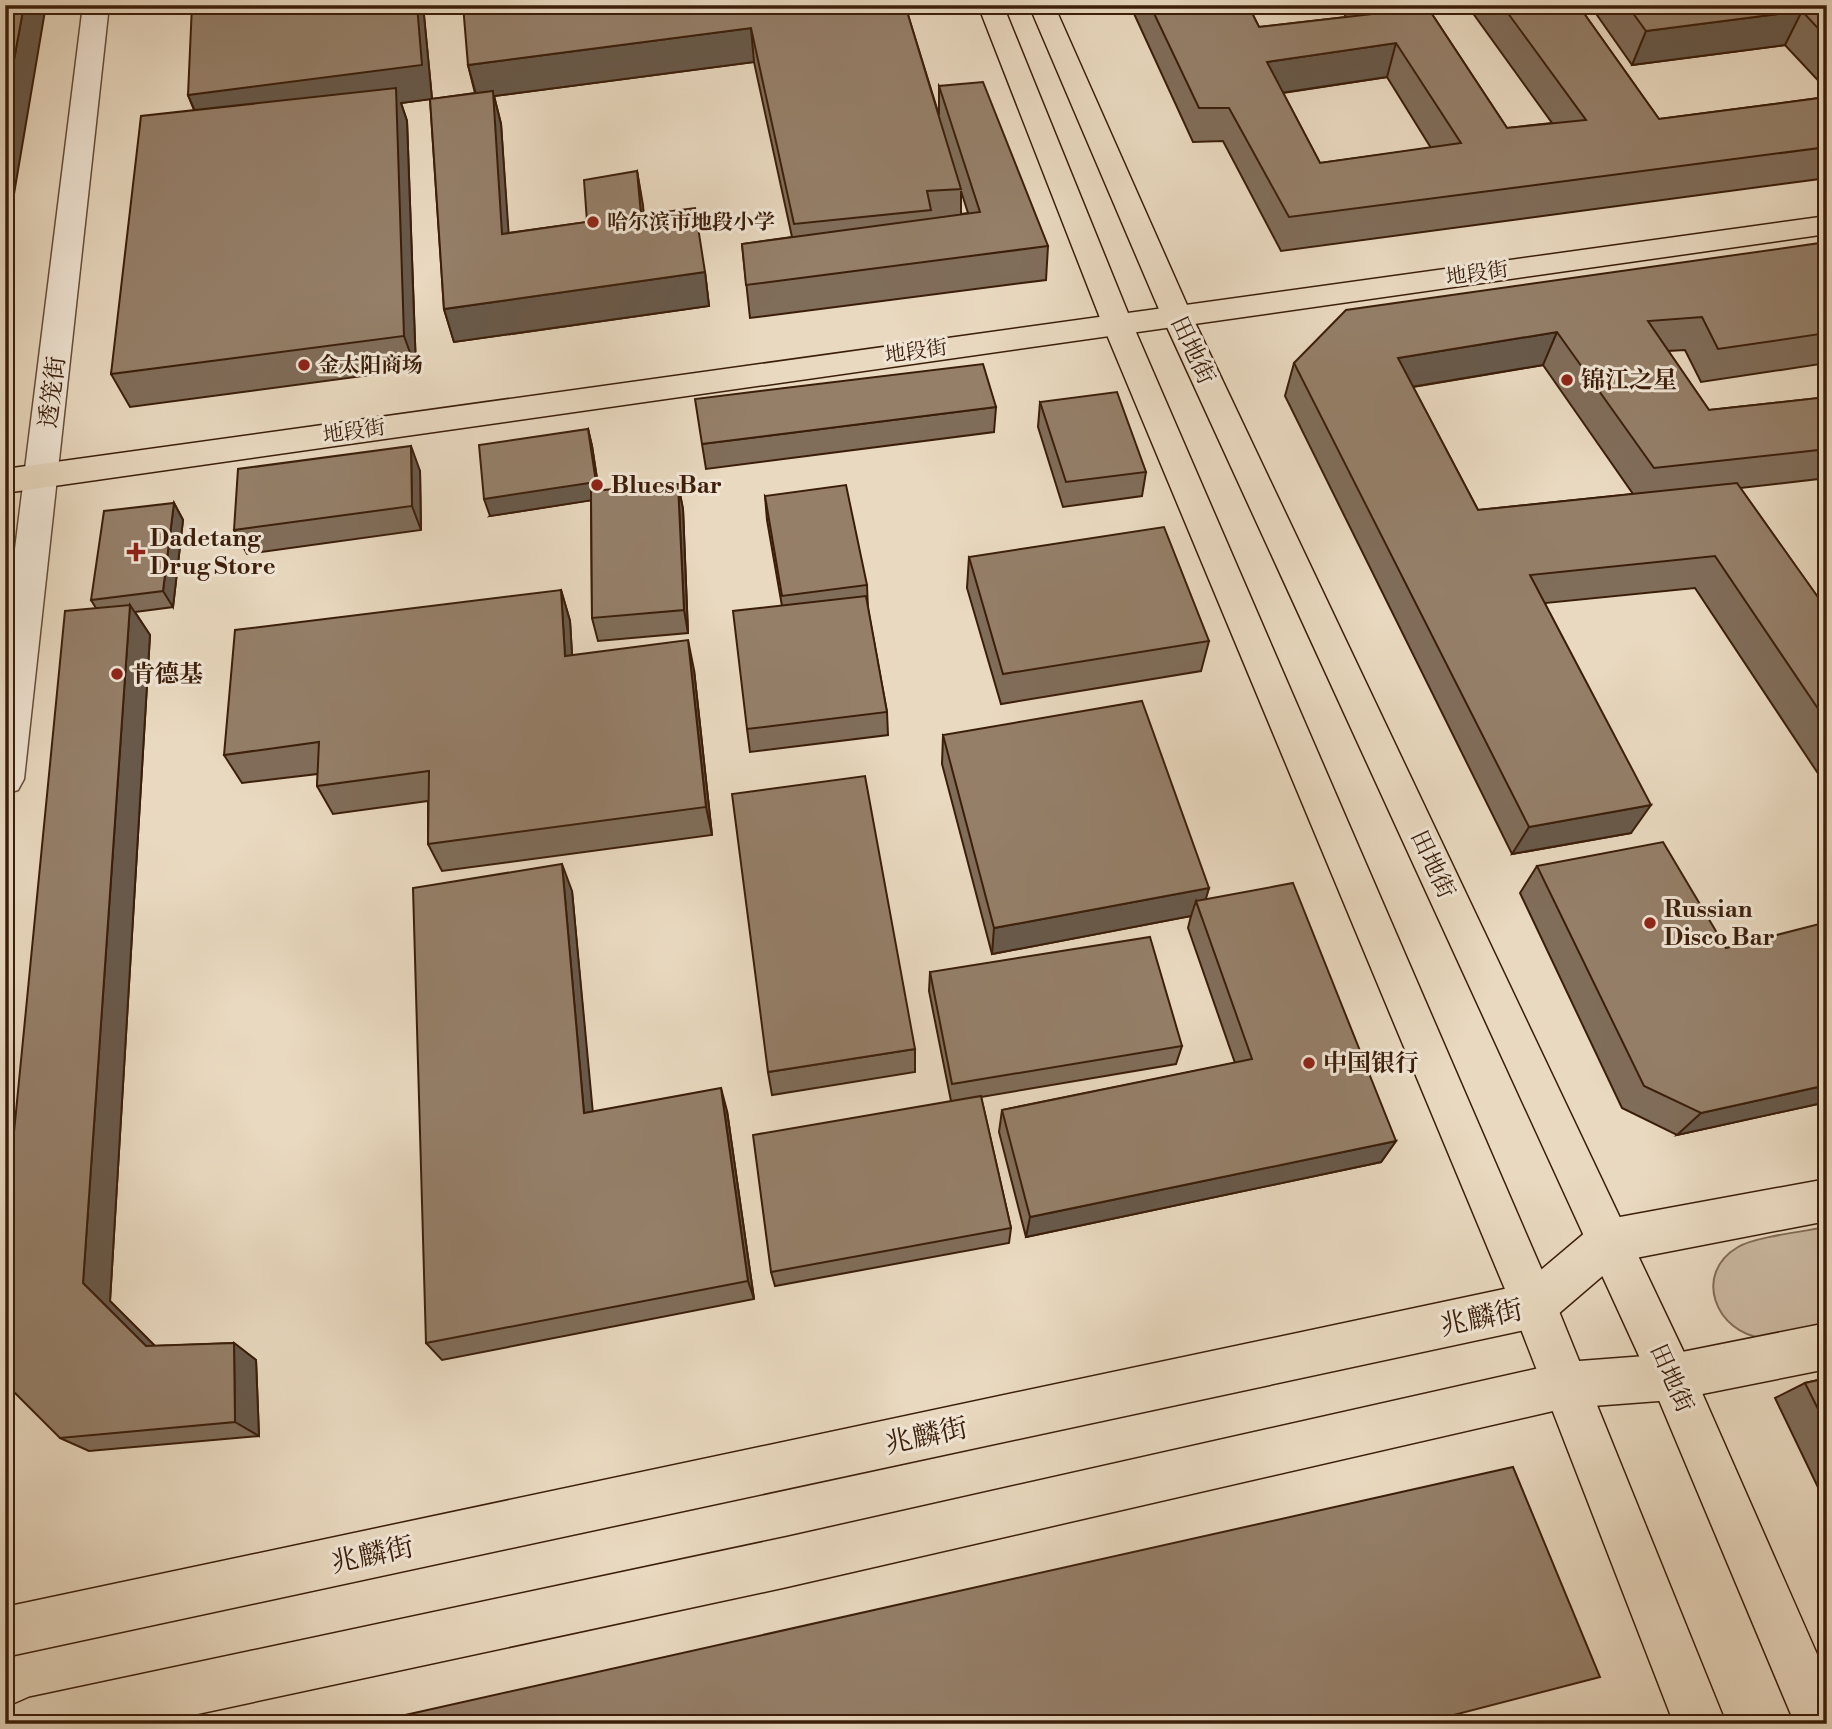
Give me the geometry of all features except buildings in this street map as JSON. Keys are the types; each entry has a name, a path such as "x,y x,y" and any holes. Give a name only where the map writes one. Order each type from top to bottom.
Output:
{"main road":[{"path":"990,5 1116,323 1534,1306 1700,1724"},
{"name":"田地街","path":"1041,5 1176,314 1672,1377 1821,1724"},
{"name":"地段街","path":"5,481 1176,314 1827,225"},
{"path":"1609,1241 1827,1200"},
{"name":"兆麟街","path":"5,1632 1534,1306 1609,1241"},
{"path":"29,1724 788,1562 1566,1385 1672,1377 1827,1346"}],"street":[{"name":"透笼街","path":"5,779 43,476 96,5"}],"shaded area":[{"path":"1827,1227 1827,1329 1786,1337 1763,1338 1747,1334 1722,1314 1713,1286 1716,1272 1724,1258 1746,1243"}],"place":[{"name":"哈尔滨市地段小学","path":"593,222"},
{"name":"金太阳商场","path":"304,365"},
{"name":"锦江之星","path":"1567,380"},
{"name":"Blues Bar","path":"597,485"},
{"name":"Dadetang Drug Store","path":"136,552"},
{"name":"肯德基","path":"117,674"},
{"name":"Russian Disco Bar","path":"1650,923"},
{"name":"中国银行","path":"1309,1063"}]}
